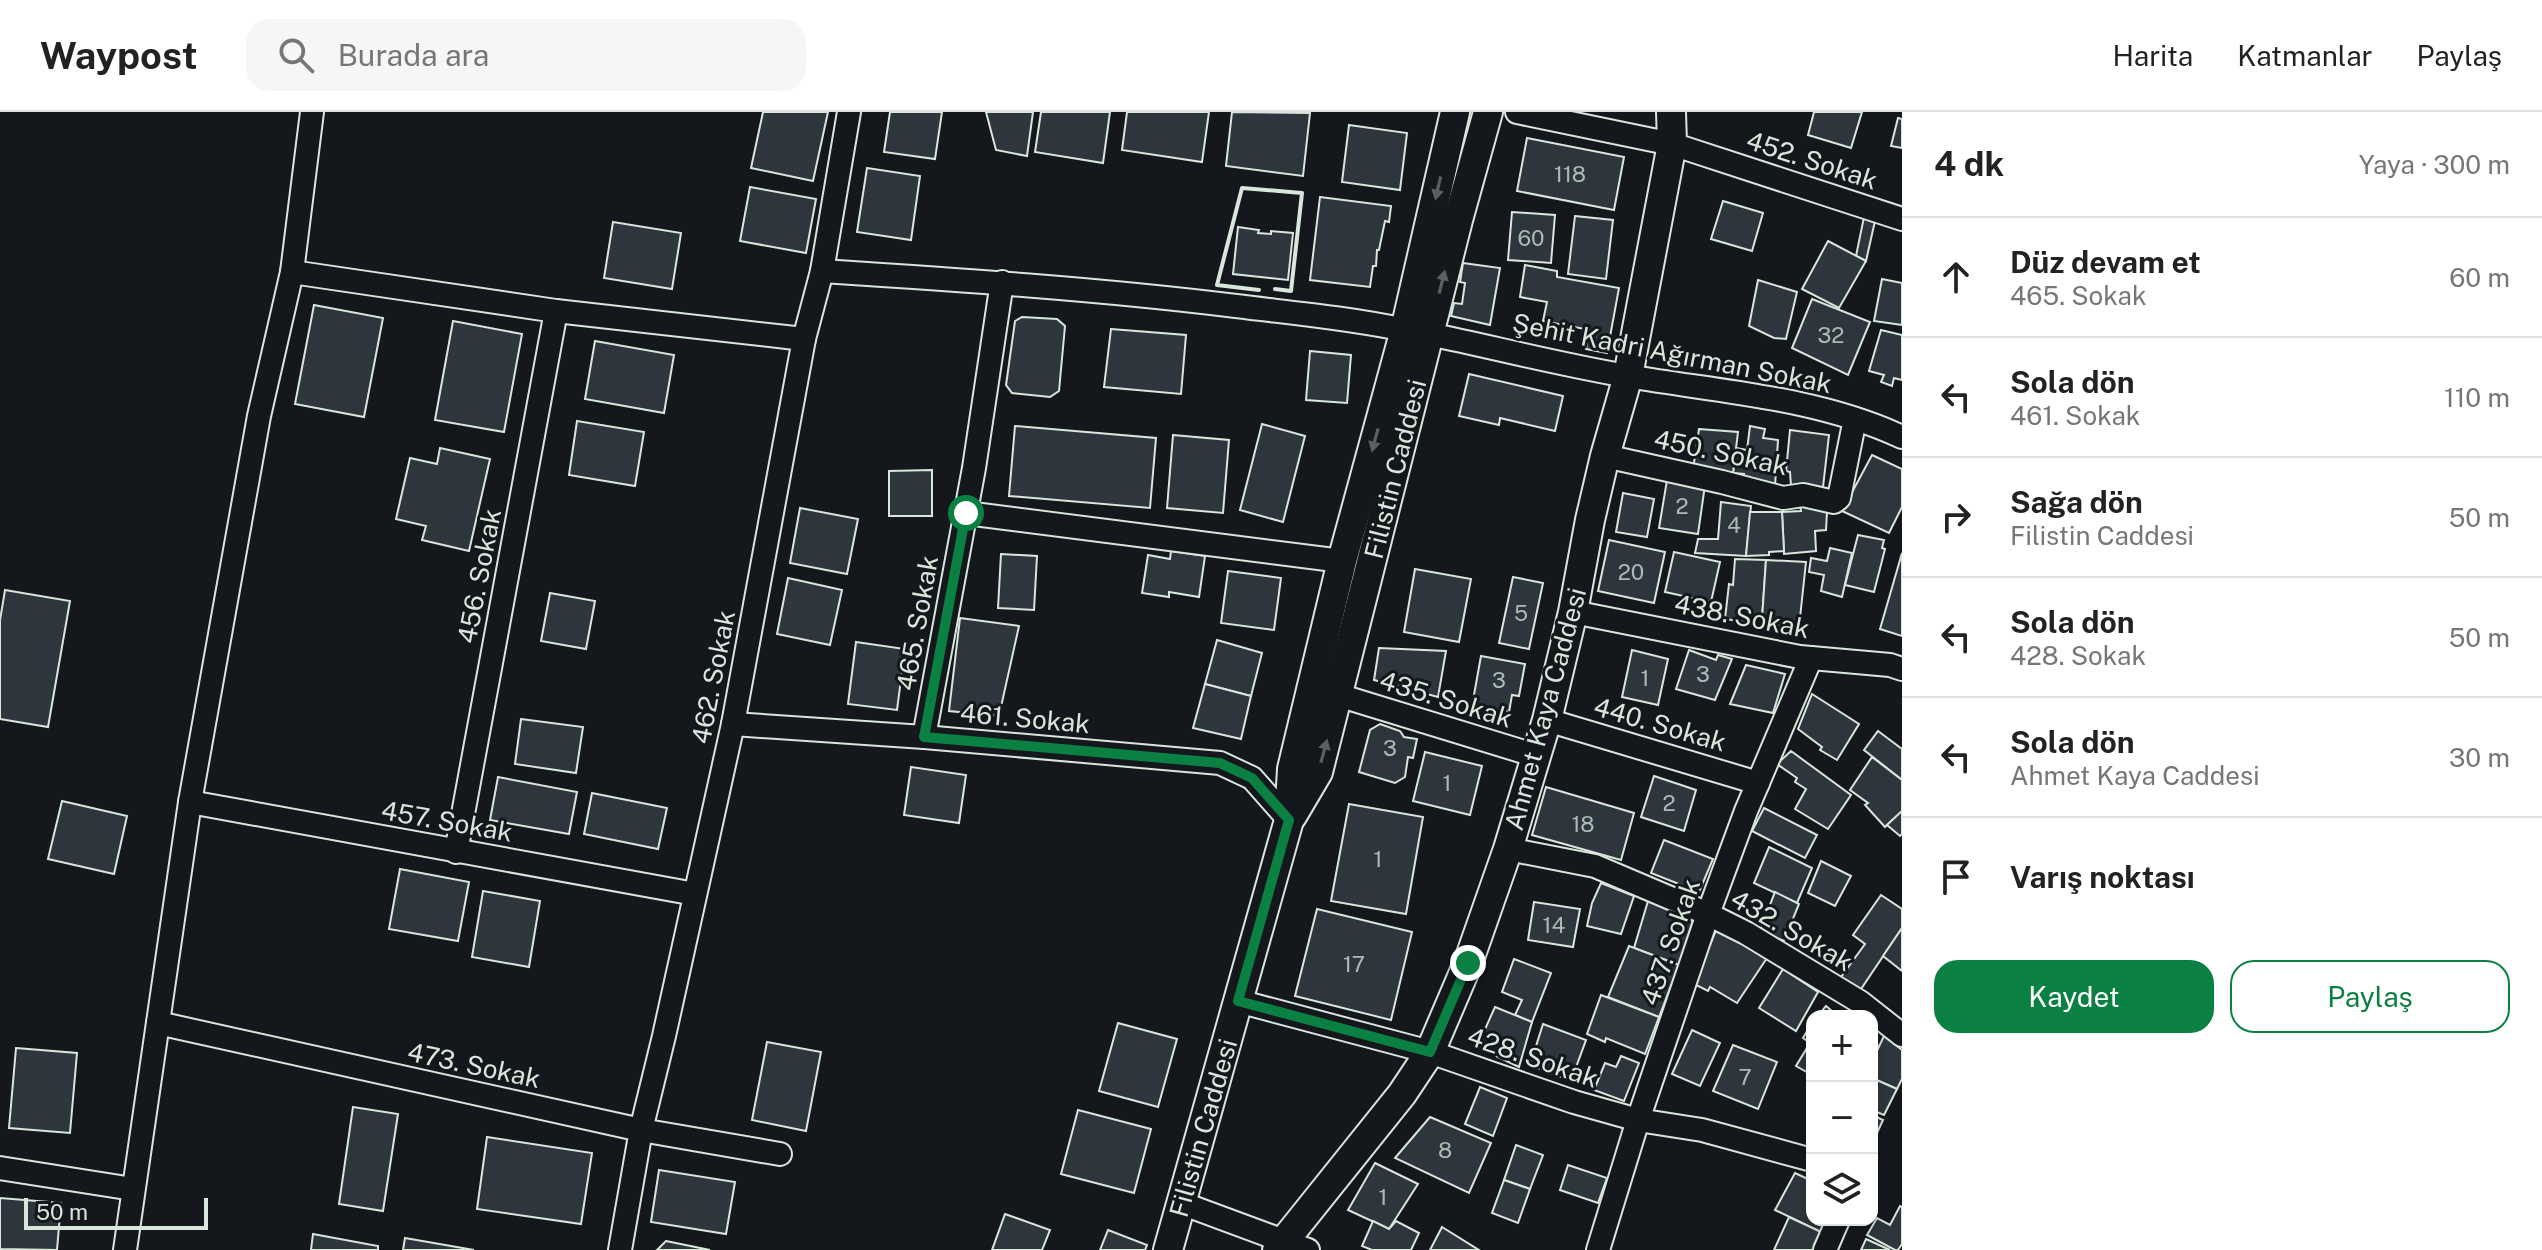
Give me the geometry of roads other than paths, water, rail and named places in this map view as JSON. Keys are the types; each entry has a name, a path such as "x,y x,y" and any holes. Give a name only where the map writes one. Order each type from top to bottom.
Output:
{"street":[{"path":"125,1250 190,802 259,416 292,272 312,112"},
{"name":"462. Sokak","path":"620,1250 641,1130 733,724 804,339 822,271 849,112"},
{"name":"Filistin Caddesi","path":"1289,820 1318,772 1338,695 1417,332 1455,112"},
{"name":"Filistin Caddesi","path":"1168,1250 1289,820 1292,769 1342,561 1488,112"},
{"name":"452. Sokak","path":"1517,112 1672,144 1902,219"},
{"name":"Ahmet Kaya Caddesi","path":"1289,1247 1430,1052 1468,963 1508,849 1547,720 1605,456 1628,376 1672,144 1671,112"},
{"name":"Şehit Kadri Ağırman Sokak","path":"822,271 1002,282 1163,297 1370,323 1628,376 1824,409 1902,437"},
{"path":"292,272 556,311 804,339"},
{"name":"465. Sokak","path":"924,737 966,513 1002,282"},
{"name":"456. Sokak","path":"456,852 556,311"},
{"name":"450. Sokak","path":"1605,456 1783,498 1803,495 1834,502 1839,498 1855,419"},
{"path":"966,513 1342,561"},
{"name":"438. Sokak","path":"1573,612 1811,658 1890,665 1902,669"},
{"name":"437. Sokak","path":"1598,1250 1638,1120 1708,914 1758,783 1811,658"},
{"name":"435. Sokak","path":"1338,695 1537,756"},
{"name":"440. Sokak","path":"1547,720 1758,783"},
{"name":"461. Sokak","path":"733,724 1220,763 1252,778 1289,820"},
{"name":"457. Sokak","path":"190,802 695,894"},
{"name":"432. Sokak","path":"1508,849 1595,866 1708,914 1746,933 1860,1002 1902,1035"},
{"name":"428. Sokak","path":"1238,1001 1430,1052 1574,1102 1638,1120 1702,1130 1806,1158"},
{"name":"473. Sokak","path":"158,1023 641,1130 780,1154"},
{"path":"0,1168 133,1189"},
{"path":"1181,1203 1289,1247"},
{"path":"1825,1250 1835,1226"}]}
